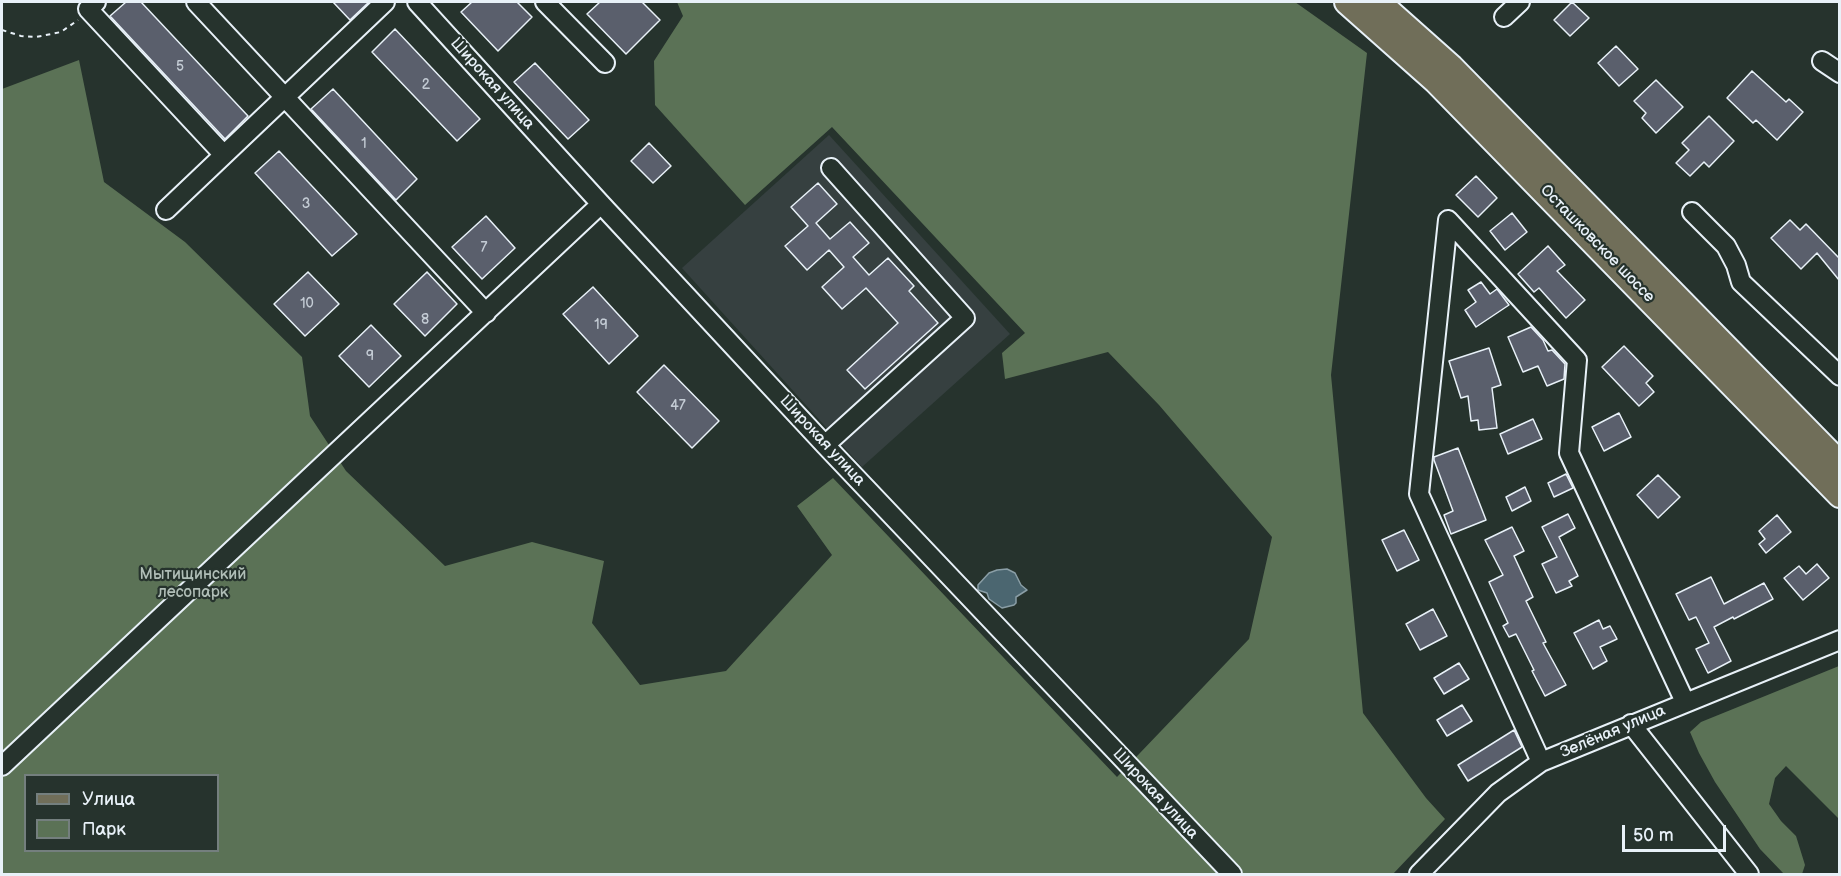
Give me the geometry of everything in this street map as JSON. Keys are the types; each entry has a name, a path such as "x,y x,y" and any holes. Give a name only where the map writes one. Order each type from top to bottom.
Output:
{"main road":[{"name":"Осташковское шоссе","path":"1347,2 1436,81 1839,495"},
{"name":"Осташковское шоссе","path":"1378,2 1451,67 1839,464"}],"street":[{"path":"196,2 486,313"},
{"path":"166,210 385,2"},
{"name":"Широкая улица","path":"417,2 825,445 1232,874"},
{"path":"546,2 605,63"},
{"path":"1504,17 1520,2"},
{"path":"92,5 224,155"},
{"path":"1822,61 1839,74"},
{"path":"825,445 964,318 831,168"},
{"path":"2,766 602,204"},
{"path":"1692,212 1726,246 1736,265 1740,282 1839,376"},
{"path":"1541,762 1419,494 1448,220 1577,360 1569,453 1685,702"},
{"name":"Зелёная улица","path":"1419,874 1498,793 1541,762 1839,640"},
{"path":"1631,724 1749,874"}],"path":[{"path":"2,30 21,36 36,37 61,32 92,5"}],"shaded area":[{"path":"829,135 1010,334 862,467 682,268"}],"green space":[{"name":"Мытищинский лесопарк","path":"677,2 1295,2 1367,53 1331,375 1363,713 1426,798 1445,819 1393,874 2,874 2,89 79,60 104,182 185,242 302,357 310,416 346,471 445,566 532,542 604,561 592,623 640,685 726,671 832,555 797,506 833,478 1117,777 1249,639 1272,537 1159,405 1108,352 1005,379 1002,353 1025,333 832,127 745,205 655,105 654,61 683,16"},
{"path":"1839,666 1839,819 1786,766 1775,778 1769,804 1796,836 1805,865 1802,874 1784,874 1760,849 1715,782 1690,732 1701,722"}],"water":[{"path":"1007,569 1015,573 1021,585 1027,590 1016,597 1014,605 1002,608 989,599 987,593 978,590 978,585 989,573"}],"building":[{"path":"126,2 141,2 248,116 225,139 110,16"},
{"path":"333,2 369,2 350,20"},
{"path":"472,2 517,2 532,17 498,51 461,12"},
{"path":"600,2 642,2 660,20 626,54 587,14"},
{"path":"1572,2 1589,18 1570,36 1554,20"},
{"path":"395,29 480,119 457,141 372,52"},
{"path":"1616,46 1638,69 1619,86 1598,63"},
{"path":"535,63 589,120 568,139 514,82"},
{"path":"1752,71 1786,102 1789,99 1803,112 1777,140 1756,120 1753,123 1727,98"},
{"path":"1656,80 1683,107 1656,133 1642,118 1646,113 1634,101"},
{"path":"333,89 417,179 396,200 311,109"},
{"path":"1709,116 1734,141 1709,167 1704,162 1690,176 1676,163 1689,150 1682,143"},
{"path":"649,143 671,166 653,183 631,161"},
{"path":"279,151 357,234 332,256 255,173"},
{"path":"1476,176 1497,198 1478,217 1456,195"},
{"path":"818,183 837,204 816,223 830,239 850,222 869,243 853,257 869,275 888,258 914,286 909,291 938,323 865,389 847,370 898,323 866,288 842,309 822,287 844,267 829,250 807,270 785,246 808,226 791,207"},
{"path":"1512,213 1527,232 1505,250 1490,231"},
{"path":"486,216 515,248 482,279 452,247"},
{"path":"1790,220 1800,230 1806,224 1839,258 1839,280 1817,253 1801,269 1771,238"},
{"path":"1548,246 1565,265 1557,271 1585,300 1566,318 1539,288 1534,292 1518,274"},
{"path":"308,272 339,304 305,336 274,304"},
{"path":"427,272 457,304 425,336 394,304"},
{"path":"1481,282 1490,294 1497,289 1509,305 1476,327 1465,310 1476,302 1468,290"},
{"path":"593,287 638,336 609,364 563,314"},
{"path":"371,325 401,356 369,387 339,356"},
{"path":"1531,327 1543,340 1548,351 1552,350 1565,364 1564,379 1547,386 1538,366 1523,372 1508,337"},
{"path":"1624,346 1653,376 1646,383 1654,392 1639,406 1602,367"},
{"path":"1489,348 1501,385 1492,388 1497,428 1479,430 1478,420 1471,421 1468,396 1461,398 1449,361"},
{"path":"664,365 719,421 692,448 637,392"},
{"path":"1619,413 1631,437 1604,451 1592,427"},
{"path":"1533,419 1542,439 1508,454 1500,434"},
{"path":"1458,448 1486,520 1451,534 1444,515 1453,511 1434,457"},
{"path":"1566,474 1573,488 1554,497 1548,483"},
{"path":"1658,475 1680,497 1658,518 1637,495"},
{"path":"1525,487 1531,501 1512,511 1506,497"},
{"path":"1568,514 1575,528 1559,537 1578,576 1569,581 1572,586 1556,593 1542,564 1557,557 1542,527"},
{"path":"1777,515 1791,532 1766,553 1759,544 1765,539 1759,531"},
{"path":"1512,527 1524,551 1514,556 1533,597 1526,601 1546,642 1543,643 1566,685 1545,696 1516,634 1509,637 1503,626 1508,623 1489,582 1503,575 1485,540"},
{"path":"1404,530 1419,560 1397,571 1382,540"},
{"path":"1817,564 1829,578 1803,600 1784,578 1799,566 1806,574"},
{"path":"1711,577 1724,604 1764,583 1773,599 1714,627 1731,661 1708,673 1696,649 1709,643 1696,617 1689,620 1676,594"},
{"path":"1433,609 1447,636 1420,650 1406,624"},
{"path":"1599,620 1603,629 1610,626 1617,639 1600,647 1607,661 1593,669 1574,633"},
{"path":"1459,663 1469,679 1444,694 1434,678"},
{"path":"1462,705 1472,721 1447,736 1437,720"},
{"path":"1514,730 1522,747 1468,781 1458,765"}]}
